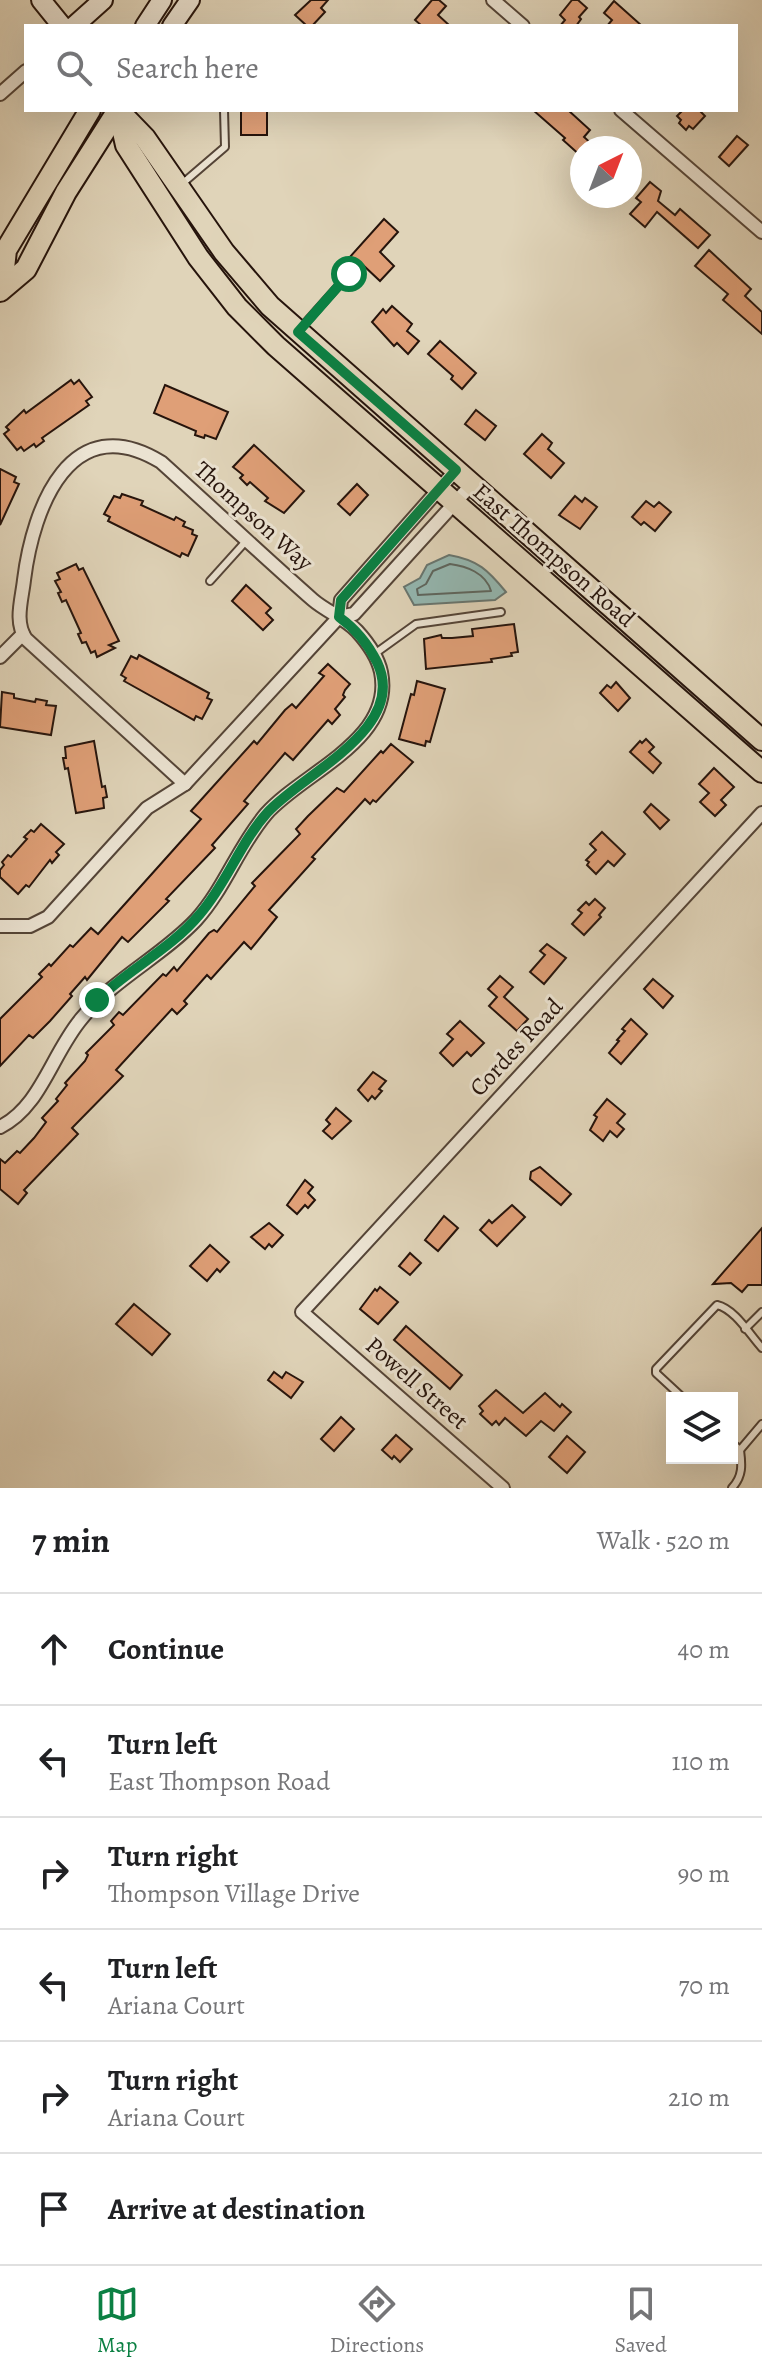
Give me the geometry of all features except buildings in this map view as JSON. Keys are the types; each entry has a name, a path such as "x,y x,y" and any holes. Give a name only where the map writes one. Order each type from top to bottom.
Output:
{"main road":[{"path":"42,0 60,24"},
{"path":"76,24 103,0"},
{"path":"146,24 162,0"},
{"path":"176,24 190,0"},
{"path":"1,289 6,250 89,112"},
{"path":"1,289 26,269 66,192 117,112"},
{"name":"East Thompson Road","path":"118,112 126,145 198,257 237,307 276,346 762,772"},
{"name":"East Thompson Road","path":"120,112 145,138 251,286 298,332 762,740"}],"street":[{"path":"493,0 521,24"},
{"path":"0,94 24,73"},
{"path":"623,112 762,232"},
{"name":"Thompson Way","path":"23,634 19,620 29,549 59,475 75,458 97,447 115,445 139,450 161,462 315,602 357,630 373,655"},
{"path":"339,617 354,614 447,496 456,470"},
{"path":"0,926 30,926 48,917 147,808 185,784 339,617 341,600 447,496 472,484"},
{"path":"0,657 23,634 185,784"},
{"path":"0,1127 15,1119 31,1102 63,1043 97,1000 126,974 175,940 200,915 266,814 297,785 340,755 369,726 378,710 382,693 382,676 373,655"},
{"name":"Cordes Road","path":"302,1312 762,813"},
{"name":"Powell Street","path":"302,1312 503,1488"}],"lane":[{"path":"178,187 225,147 224,112"},
{"path":"298,332 349,274"},
{"path":"210,581 247,540"},
{"path":"373,655 416,624 501,612"},
{"path":"677,1392 656,1373 717,1305 723,1305 762,1348"},
{"path":"745,1329 762,1312"},
{"path":"732,1488 740,1478 742,1469 740,1450 762,1424"}],"water":[{"path":"449,555 482,567 506,592 495,600 414,605 404,587 420,578 427,565"}],"route":[{"path":"97,1000 194,922 216,894 266,814 297,785 337,758 369,726 378,710 382,687 379,665 357,630 339,617 341,600 456,470 298,332 349,274"}]}
